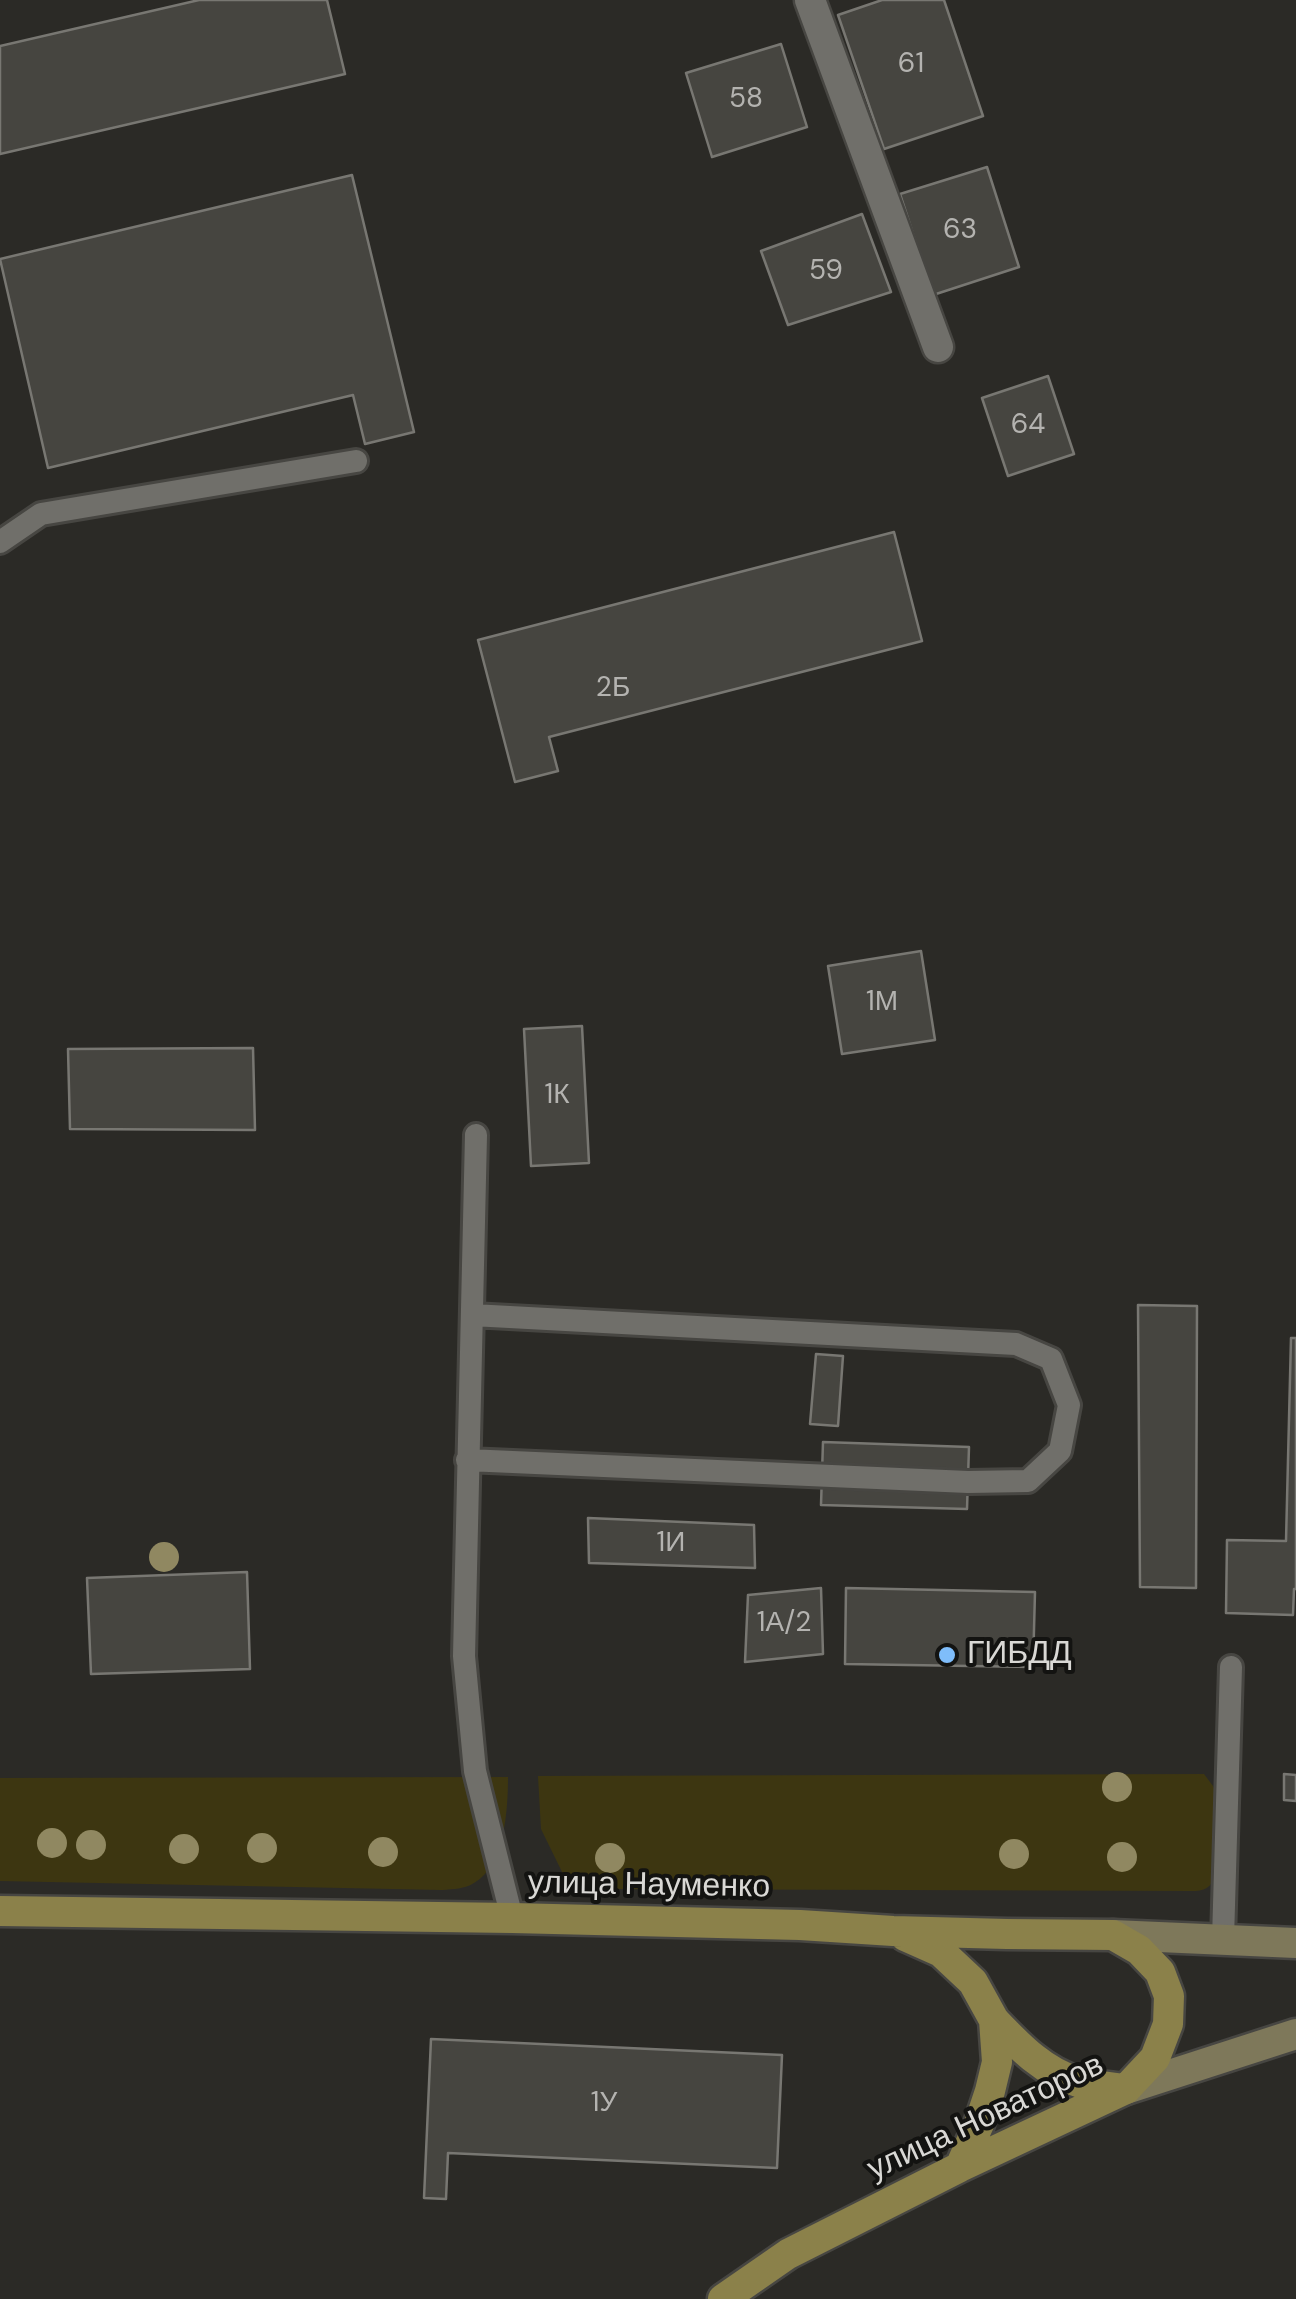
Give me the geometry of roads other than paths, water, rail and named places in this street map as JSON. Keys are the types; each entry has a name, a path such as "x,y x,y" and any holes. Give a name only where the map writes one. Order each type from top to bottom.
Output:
{"main road":[{"name":"улица Науменко","path":"0,1911 800,1924 893,1931 1296,1942"},
{"path":"893,1931 941,1952 973,1982 994,2020 1023,2050 1056,2074 1079,2082 1126,2089 1155,2058 1168,2024 1169,1996 1160,1972 1150,1961 1113,1935"},
{"path":"973,1982 984,1953 1007,1934"},
{"path":"960,2168 994,2076 994,2020"},
{"name":"улица Новаторов","path":"723,2299 788,2254 1126,2089 1296,2034"}],"street":[{"path":"810,0 938,347"}],"lane":[{"path":"0,542 41,514 356,460"},
{"path":"476,1134 464,1656 475,1771 512,1918"},
{"path":"467,1460 1028,1482 1060,1451 1070,1406 1052,1360 1016,1344 472,1315"},
{"path":"1223,1940 1230,1667"}],"place":[{"name":"ГИБДД","path":"947,1655"}]}
